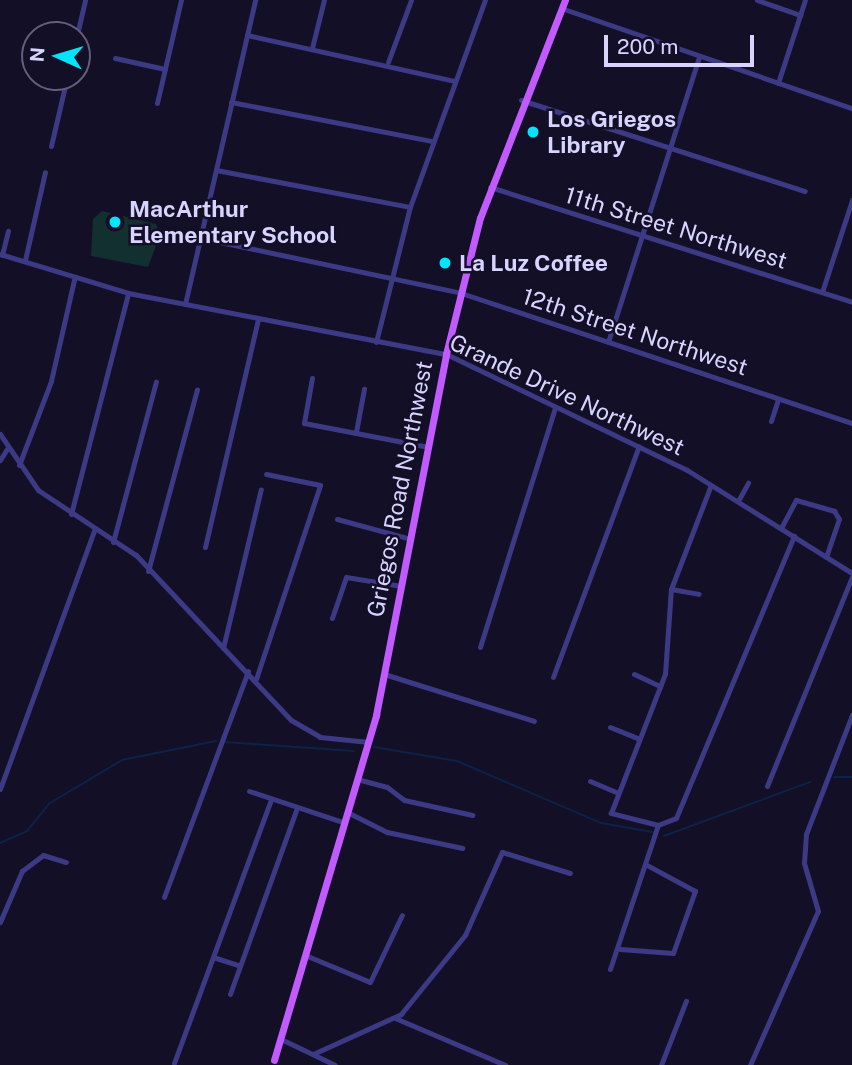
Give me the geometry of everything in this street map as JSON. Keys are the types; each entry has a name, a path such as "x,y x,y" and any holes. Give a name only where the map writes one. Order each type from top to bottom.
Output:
{"main road":[{"name":"Griegos Road Northwest","path":"272,1062 283,1040 294,993 369,742 461,292 490,187 521,100 563,4"}],"street":[{"path":"80,21 85,0"},
{"path":"157,103 181,0"},
{"path":"185,304 255,0"},
{"path":"312,48 324,0"},
{"path":"388,62 411,0"},
{"path":"376,342 410,207 485,0"},
{"path":"757,0 800,15"},
{"path":"778,83 805,0"},
{"path":"563,4 699,57 852,108"},
{"path":"247,35 388,62 454,81"},
{"path":"608,342 699,57"},
{"path":"115,58 165,69"},
{"path":"51,146 64,91"},
{"path":"521,100 805,191"},
{"path":"232,102 432,141"},
{"path":"216,170 410,207"},
{"path":"25,260 45,172"},
{"name":"11th Street Northwest","path":"490,187 852,302"},
{"path":"822,292 852,200"},
{"path":"1,255 8,230"},
{"name":"12th Street Northwest","path":"201,238 394,274 461,292 852,424"},
{"name":"Grande Drive Northwest","path":"1,255 25,260 31,268 128,293 446,355 639,446 711,485 852,575"},
{"path":"19,465 51,381 75,280"},
{"path":"71,514 128,293"},
{"path":"205,547 258,320"},
{"path":"312,379 304,423 429,447"},
{"path":"113,542 156,382"},
{"path":"148,571 197,389"},
{"path":"356,432 364,389"},
{"path":"771,421 778,399"},
{"path":"480,646 555,407"},
{"path":"0,434 7,449 48,500 113,542 148,571 305,731 369,742"},
{"path":"553,677 639,446"},
{"path":"0,460 7,449"},
{"path":"256,679 320,485 266,474"},
{"path":"738,501 748,483"},
{"path":"711,485 671,589 660,686 611,813 658,825 676,818 794,536"},
{"path":"223,648 261,489"},
{"path":"781,528 796,500 834,511 839,519 827,558"},
{"path":"337,519 411,539"},
{"path":"0,789 94,531"},
{"path":"766,786 852,575"},
{"path":"332,618 346,577 401,586"},
{"path":"671,589 699,594"},
{"path":"164,897 248,671"},
{"path":"384,674 534,721"},
{"path":"634,674 660,686"},
{"path":"750,1065 818,911 804,863 806,834 852,715"},
{"path":"610,727 639,738"},
{"path":"358,779 387,787 404,800 472,815"},
{"path":"590,781 618,793"},
{"path":"249,791 344,822"},
{"path":"174,1063 271,799"},
{"path":"230,994 297,808"},
{"path":"347,812 387,832 462,848"},
{"path":"610,969 620,949 658,825"},
{"path":"313,1055 395,1018 465,936 502,852 570,873"},
{"path":"0,922 3,905 34,860 43,855 66,862"},
{"path":"620,949 673,953 695,891 647,865"},
{"path":"305,955 370,982 402,915"},
{"path":"214,957 240,966"},
{"path":"662,1065 686,1001"},
{"path":"395,1018 505,1065"},
{"path":"283,1040 335,1065"}],"green space":[{"path":"102,211 156,224 160,235 148,267 91,256 93,219"}],"waterway":[{"path":"0,843 27,831 50,803 122,760 216,741"},
{"path":"224,742 354,751"},
{"path":"374,747 457,761 601,823 652,832"},
{"path":"834,777 852,777"},
{"path":"664,836 810,782"}],"place":[{"name":"Los Griegos Library","path":"533,132"},
{"name":"MacArthur Elementary School","path":"115,222"},
{"name":"La Luz Coffee","path":"445,263"}]}
